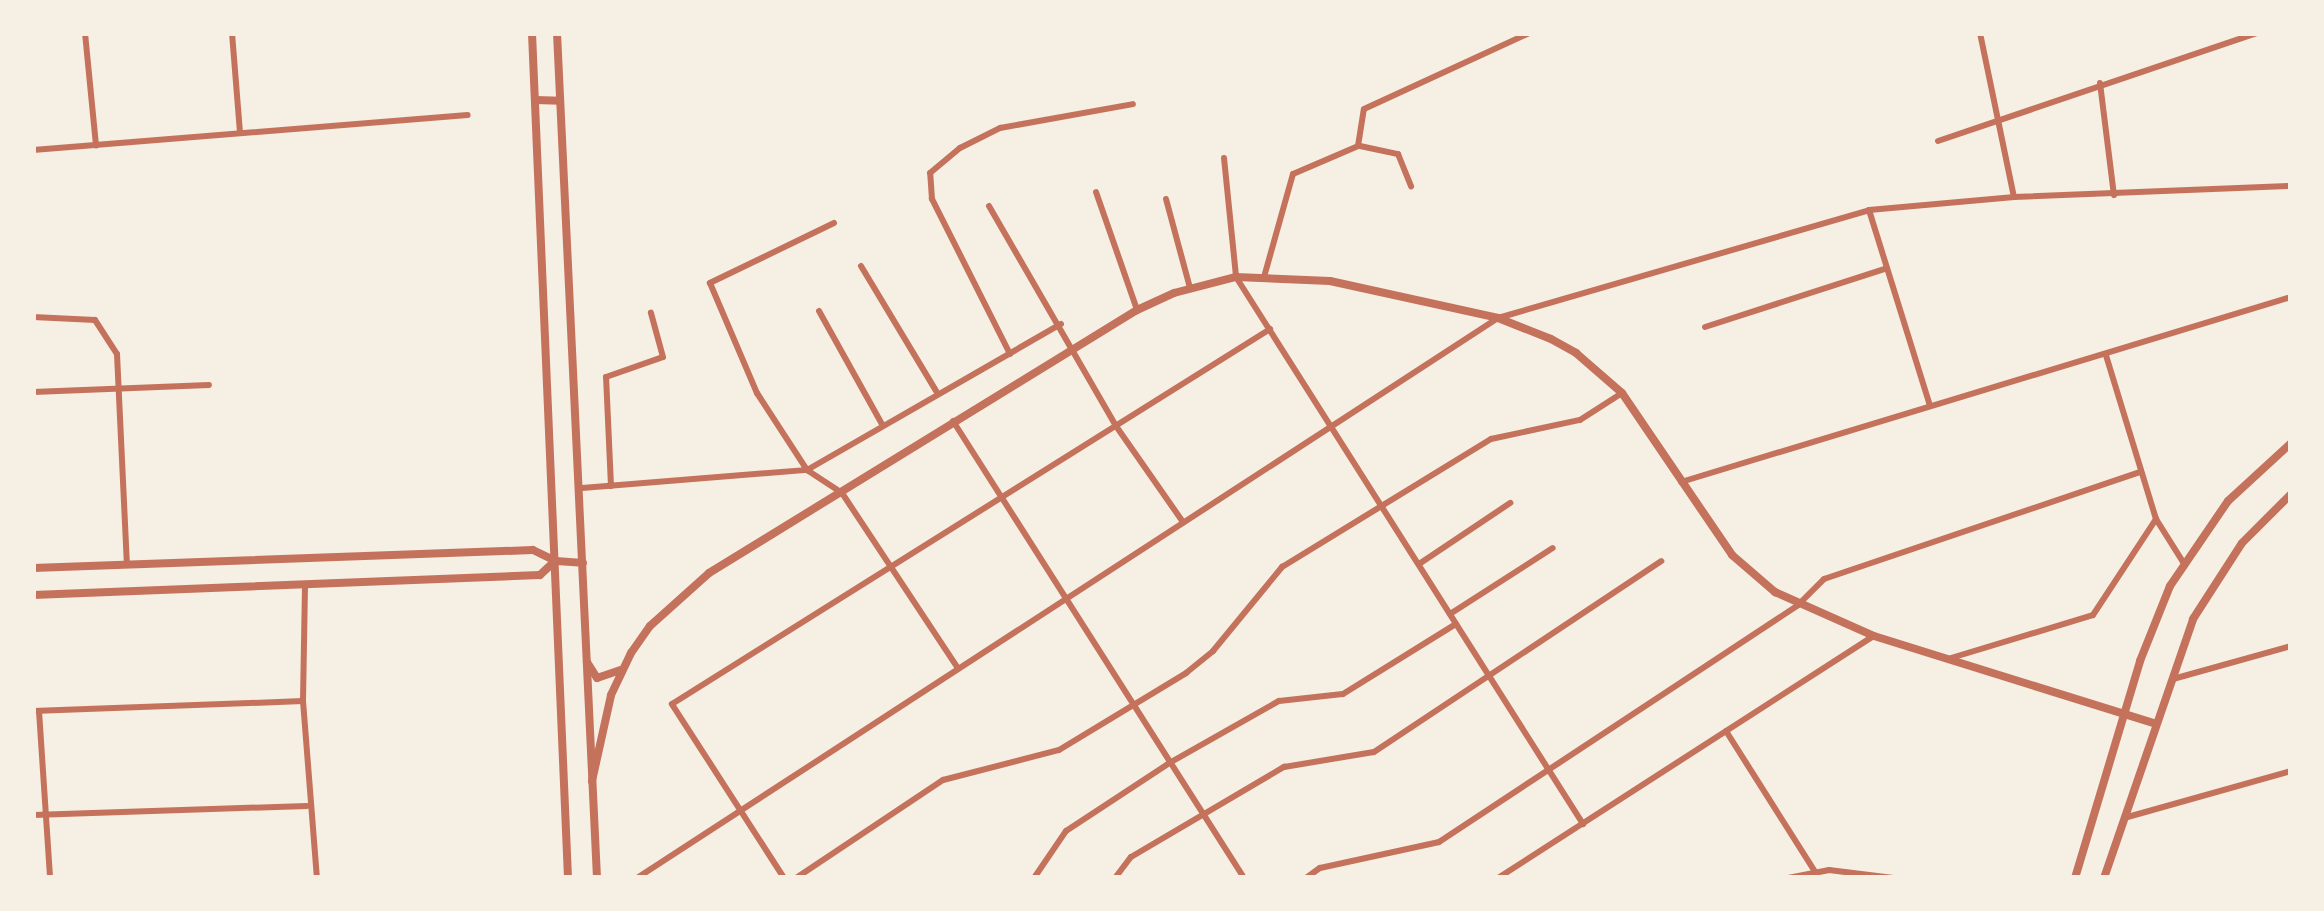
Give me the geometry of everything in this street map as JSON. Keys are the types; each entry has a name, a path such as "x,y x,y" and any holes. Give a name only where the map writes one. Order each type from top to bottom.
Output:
{"street":[{"path":"85,33 96,145"},
{"path":"232,33 240,133"},
{"path":"532,33 568,878"},
{"path":"557,33 597,878"},
{"path":"1358,146 1364,109 1529,33"},
{"path":"1980,33 2014,197"},
{"path":"1938,142 2257,33"},
{"path":"2100,83 2114,195"},
{"path":"536,100 560,101"},
{"path":"1010,353 932,199 928,177 960,148 1000,128 1133,104"},
{"path":"33,150 468,115"},
{"path":"1264,277 1293,174 1358,146 1398,154 1411,186"},
{"path":"1224,158 1236,278 1583,824"},
{"path":"637,878 1498,318 1869,210 2014,197 2291,186"},
{"path":"1096,192 1137,310"},
{"path":"1166,199 1190,288"},
{"path":"988,206 1061,324 1116,426 1183,522"},
{"path":"1869,210 1930,406"},
{"path":"834,223 710,283 757,392 807,470 842,494 957,667"},
{"path":"861,266 936,391"},
{"path":"1705,327 1886,269"},
{"path":"592,781 611,695 626,664 650,626 710,573 1137,310 1190,288 1236,278 1330,281 1498,318 1576,353 1622,393 1732,555 1798,605 1874,636 2154,723"},
{"path":"1681,482 2291,297"},
{"path":"819,311 882,424"},
{"path":"611,486 606,377 663,357 651,313"},
{"path":"33,317 95,320 117,354 127,564"},
{"path":"582,488 807,470 936,391 1061,324"},
{"path":"784,878 672,704 1270,329"},
{"path":"2105,353 2156,519 2183,562"},
{"path":"33,392 209,385"},
{"path":"796,878 943,780 1059,750 1135,703 1213,650 1282,567 1491,439 1580,420 1622,393"},
{"path":"952,420 1244,878"},
{"path":"2075,878 2155,618 2183,562 2228,501 2291,443"},
{"path":"1306,878 1320,868 1438,842 1798,605 1824,579 2140,472"},
{"path":"2104,878 2169,680 2217,578 2291,494"},
{"path":"1419,564 1510,503"},
{"path":"1952,658 2093,614 2156,519"},
{"path":"1450,614 1553,548"},
{"path":"33,568 533,550 556,561 583,563"},
{"path":"33,595 540,575 556,561"},
{"path":"1115,878 1131,857 1284,767 1374,752 1491,679 1661,561"},
{"path":"305,586 303,700 317,878"},
{"path":"1034,878 1066,831 1171,761 1279,701 1343,694 1456,624"},
{"path":"1503,877 1874,636"},
{"path":"2169,680 2291,646"},
{"path":"585,658 597,678 611,676 626,664"},
{"path":"50,878 36,711 303,700"},
{"path":"1726,731 1814,870"},
{"path":"2124,818 2291,771"},
{"path":"33,815 308,806"},
{"path":"1788,878 1814,870 1894,878"}]}
